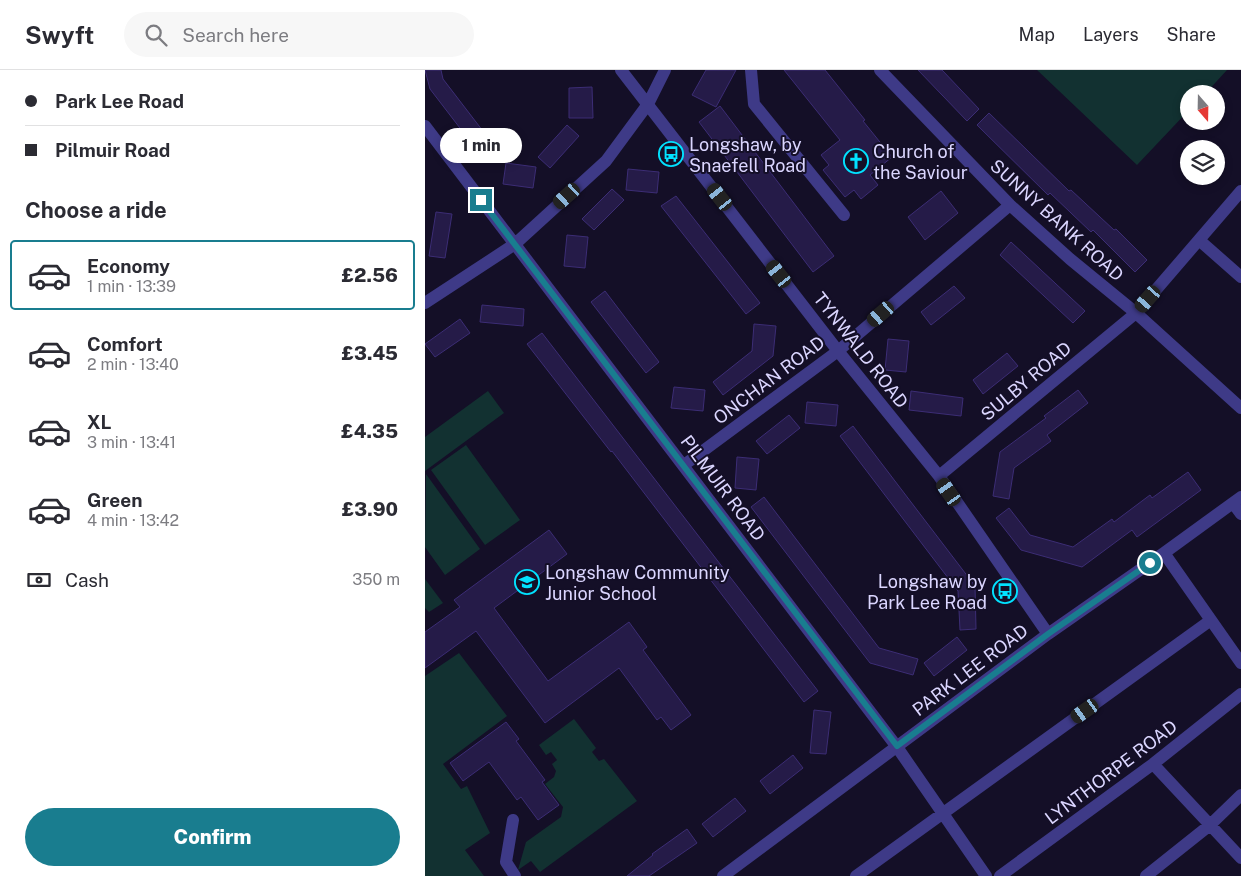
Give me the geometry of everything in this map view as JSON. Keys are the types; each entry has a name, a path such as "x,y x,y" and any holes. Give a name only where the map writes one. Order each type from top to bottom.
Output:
{"street":[{"name":"TYNWALD ROAD","path":"621,70 838,351 939,476 1048,634"},
{"path":"425,303 515,244 606,161 648,104 665,70"},
{"path":"751,70 754,104 844,216"},
{"name":"SUNNY BANK ROAD","path":"880,70 1010,204 1069,260 1136,313 1241,408"},
{"name":"PILMUIR ROAD","path":"425,126 897,746 986,876"},
{"name":"SULBY ROAD","path":"939,476 1136,313 1241,191"},
{"name":"ONCHAN ROAD","path":"684,465 838,351 1010,204"},
{"path":"1199,240 1241,277"},
{"path":"1237,500 1241,514"},
{"name":"PARK LEE ROAD","path":"723,876 1048,634 1237,500"},
{"path":"1164,553 1241,663"},
{"path":"855,876 1211,620"},
{"name":"LYNTHORPE ROAD","path":"1000,876 1153,764 1241,694"},
{"path":"1153,764 1241,858"},
{"path":"1145,876 1210,825 1241,795"},
{"path":"513,820 506,862 515,876"}],"green space":[{"path":"1037,70 1227,70 1213,85 1180,85 1180,120 1137,165"},
{"path":"488,391 504,413 425,471 425,437"},
{"path":"466,445 520,520 485,545 431,470"},
{"path":"426,474 480,549 445,575 425,547"},
{"path":"425,579 443,603 429,612 425,608"},
{"path":"459,653 507,716 443,764 461,789 467,786 490,833 465,850 484,876 425,876 425,676"},
{"path":"574,719 596,748 592,752 599,761 604,759 637,801 540,872 531,861 518,870 526,842 561,817 563,807 545,784 554,777 556,771 552,764 557,760 551,752 546,755 539,745"}],"building":[{"path":"425,70 441,70 443,79 499,152 486,162 430,89"},
{"path":"706,70 736,70 716,107 692,95"},
{"path":"784,70 825,70 892,157 870,175 878,185 861,199 854,190 845,197 823,170 829,165 821,155 840,140"},
{"path":"918,70 942,70 979,109 967,121"},
{"path":"592,87 593,118 569,118 569,88"},
{"path":"720,106 834,256 813,272 699,122"},
{"path":"989,113 1069,191 1071,190 1114,230 1116,229 1147,260 1135,272 1093,230 1091,232 1050,193 1048,195 977,125"},
{"path":"567,125 579,136 550,168 538,157"},
{"path":"506,163 536,167 533,188 503,184"},
{"path":"628,169 659,172 657,193 626,190"},
{"path":"612,189 624,200 594,230 582,219"},
{"path":"941,191 958,213 925,240 908,217"},
{"path":"676,196 760,303 746,314 661,206"},
{"path":"436,212 452,214 445,258 429,256"},
{"path":"567,235 588,237 585,268 564,266"},
{"path":"1011,242 1085,311 1073,323 1000,255"},
{"path":"954,286 965,298 931,325 921,312"},
{"path":"605,291 659,362 646,373 591,302"},
{"path":"482,305 524,309 523,326 480,322"},
{"path":"460,319 470,333 435,357 425,344"},
{"path":"754,324 776,326 773,356 723,395 713,382 752,351"},
{"path":"542,333 818,691 804,702 612,451 527,344"},
{"path":"888,339 909,341 906,372 885,370"},
{"path":"1007,353 1018,366 983,394 973,380"},
{"path":"674,387 705,390 703,411 671,408"},
{"path":"1078,390 1088,403 1047,435 1051,441 1014,468 1009,499 993,496 1000,452 1046,418 1044,416"},
{"path":"911,391 963,398 961,416 909,410"},
{"path":"807,402 838,405 836,426 805,423"},
{"path":"789,415 800,428 767,454 756,441"},
{"path":"853,426 975,586 976,629 960,630 958,591 840,436"},
{"path":"737,457 759,459 756,490 735,488"},
{"path":"1188,472 1201,490 1137,537 1132,530 1082,567 1021,550 996,518 1009,508 1030,535 1073,547 1112,519 1114,522 1150,495 1152,498"},
{"path":"764,497 879,648 918,659 913,675 870,663 751,507"},
{"path":"549,530 567,554 494,608 548,681 629,622 647,647 643,650 691,715 671,730 661,717 657,720 619,668 545,723 476,631 425,668 425,632 460,607 454,600"},
{"path":"957,637 967,650 934,676 924,663"},
{"path":"814,710 831,712 826,754 810,753"},
{"path":"506,722 519,739 516,741 545,780 542,782 559,805 538,820 521,797 517,800 489,762 463,781 450,763"},
{"path":"793,755 803,768 770,794 760,781"},
{"path":"735,798 746,811 713,837 702,824"},
{"path":"687,829 697,843 649,876 627,876 652,854"}],"place":[{"name":"Longshaw, by Snaefell Road","path":"671,154"},
{"name":"Church of the Saviour","path":"856,161"},
{"name":"Longshaw Community Junior School","path":"527,582"},
{"name":"Longshaw by Park Lee Road","path":"1005,591"}],"route":[{"path":"481,200 897,746 1048,634 1150,563"}]}
